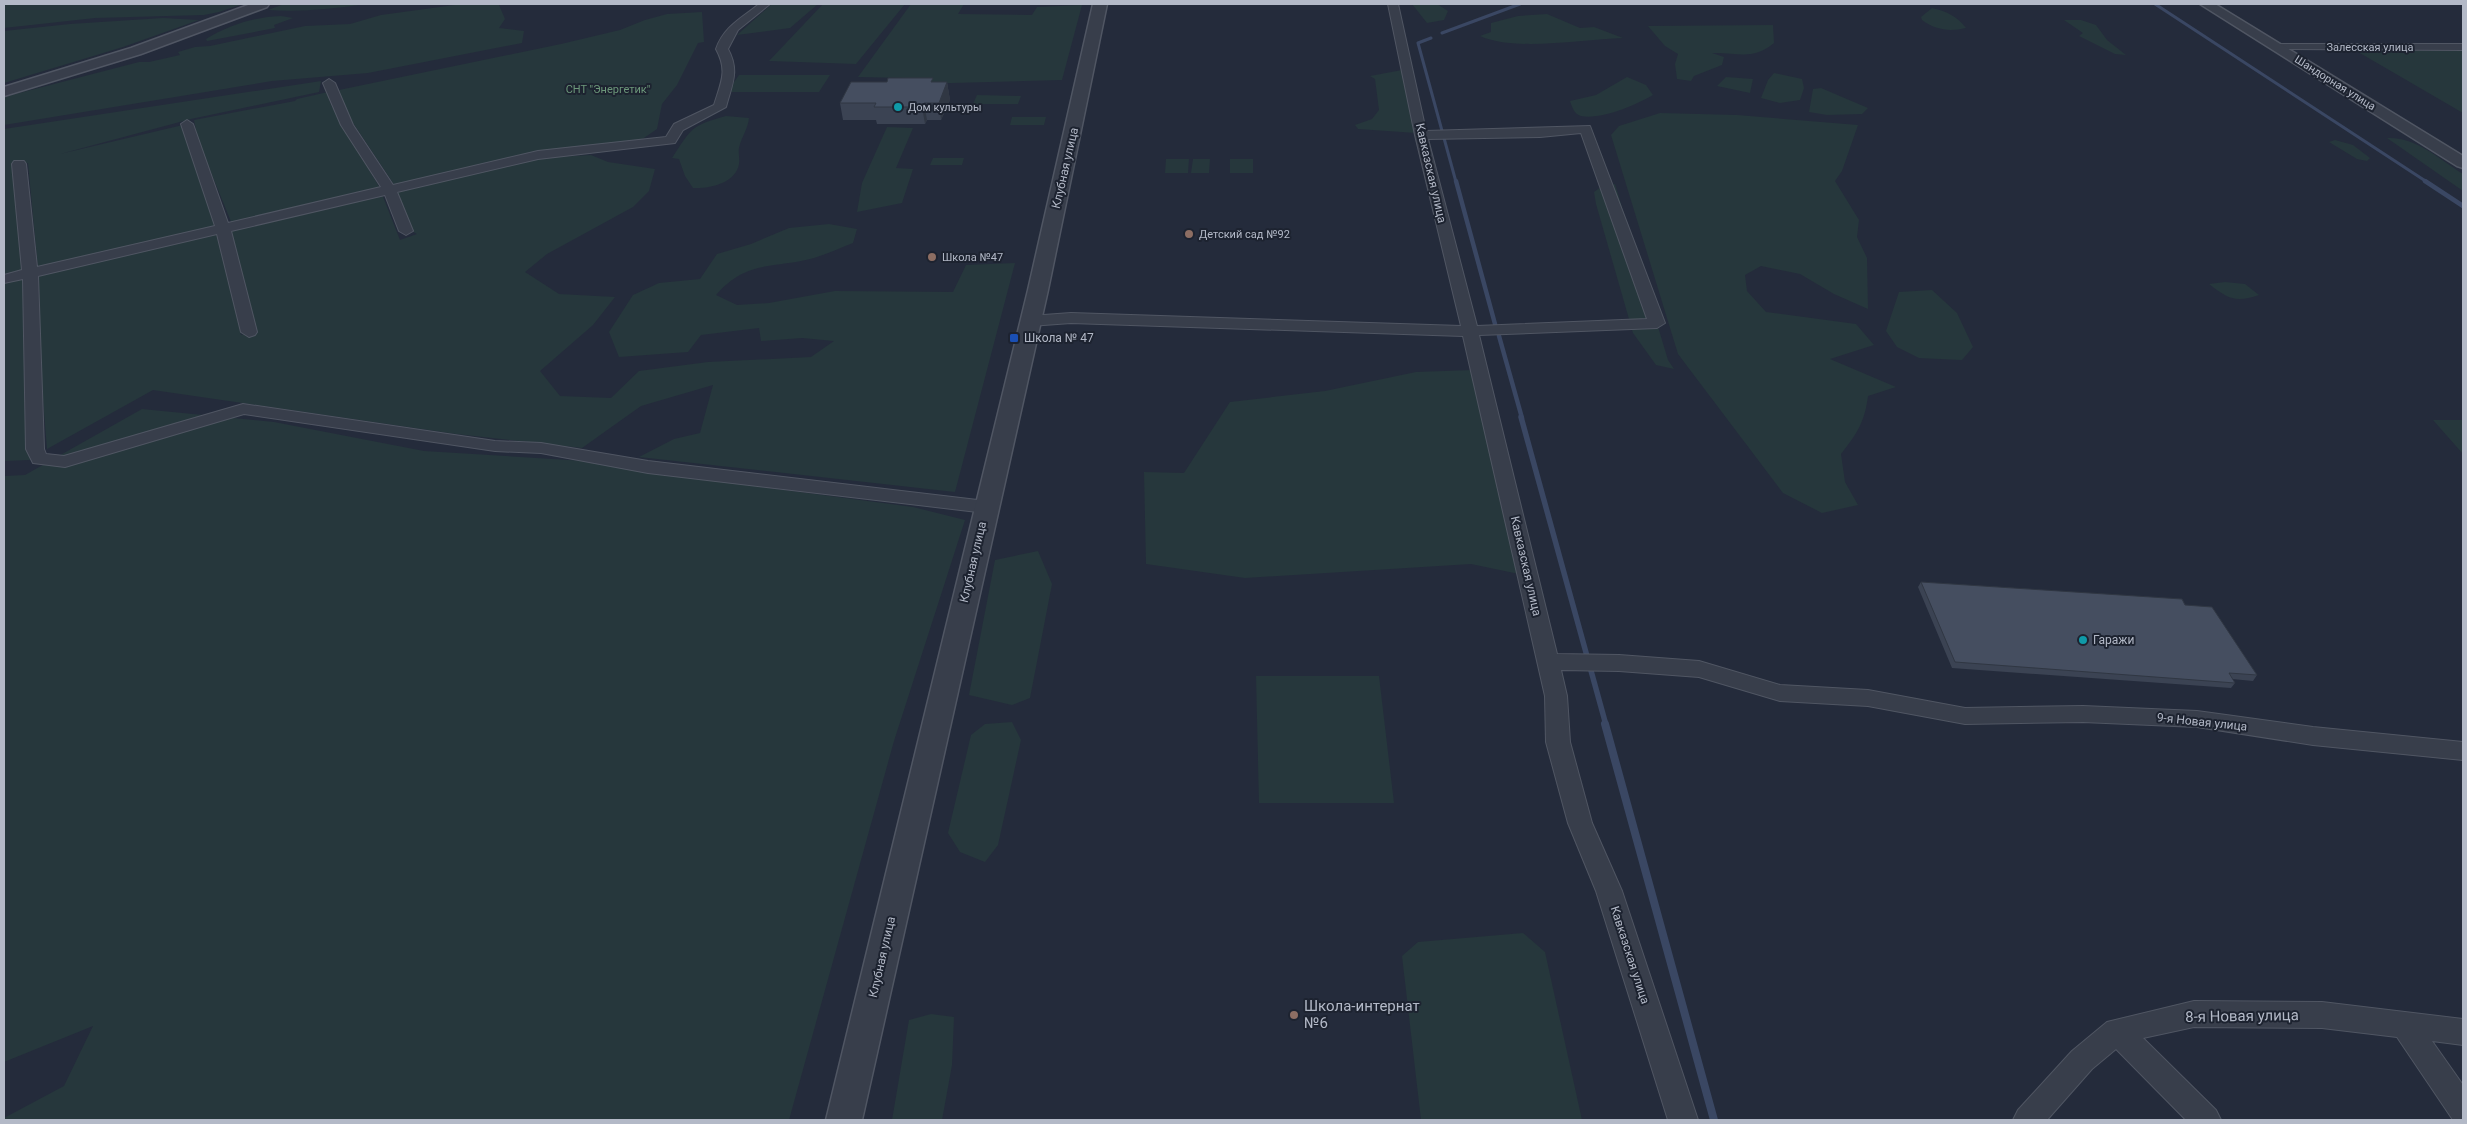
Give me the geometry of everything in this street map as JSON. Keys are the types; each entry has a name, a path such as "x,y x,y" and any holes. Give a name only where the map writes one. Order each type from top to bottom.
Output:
{"street":[{"path":"4,92 136,51 262,4"},
{"path":"4,279 538,155 670,140 678,128 720,107 730,70 729,62 722,49 725,39 738,22 750,16 765,4"},
{"name":"Клубная улица","path":"844,1120 1030,320 1100,4"},
{"name":"Кавказская улица","path":"1393,4 1426,134 1470,331 1556,663 1558,742 1580,823 1609,891 1683,1120"},
{"name":"Шандорная улица","path":"2206,4 2463,163"},
{"name":"Залесская улица","path":"2276,47 2463,47"},
{"path":"329,83 334,102 352,134 389,190 406,231"},
{"path":"187,124 223,229 249,332"},
{"path":"1030,320 1071,318 1470,331 1657,323 1586,129 1540,134 1426,134"},
{"path":"19,164 30,273 35,449 39,459 65,462 243,410 495,446 541,448 648,467 986,507"},
{"name":"9-я Новая улица","path":"1556,663 1619,663 1699,668 1780,693 1868,698 1940,713 1982,717 2083,714 2197,719 2313,736 2463,751"},
{"name":"8-я Новая улица","path":"2028,1120 2082,1060 2116,1031 2194,1014 2322,1015 2463,1032"},
{"path":"2404,1024 2463,1110"},
{"path":"2116,1031 2206,1120"}],"green space":[{"path":"4,4 243,4 204,15 95,18 4,28"},
{"path":"284,4 366,4 317,10 268,10"},
{"path":"462,4 499,5 505,19 499,28 524,31 522,43 368,73 272,81 4,125 4,97 139,62 149,62 180,55 178,52 195,47 210,46 305,26 350,24 381,15"},
{"path":"772,4 818,4 790,28 737,35"},
{"path":"823,4 905,4 856,64 769,61"},
{"path":"911,4 964,4 958,14 1032,15 1037,7 1082,5 1062,80 914,84 905,78 858,77"},
{"path":"1412,4 1437,4 1448,11 1444,20 1427,23"},
{"path":"1932,8 1951,15 1966,28 1943,29 1932,26 1922,20 1921,17"},
{"name":"СНТ \"Энергетик\"","path":"702,12 704,42 698,43 677,85 662,104 657,129 641,140 539,152 395,186 343,108 339,90 561,44 620,30 667,14"},
{"path":"1547,14 1580,28 1594,27 1623,38 1530,44 1495,41 1480,36 1491,32 1491,23 1518,16"},
{"path":"281,16 293,18 274,25 275,28 207,41 206,39 242,23 261,18"},
{"path":"163,18 199,20 123,47 4,83 4,31 70,24"},
{"path":"2064,20 2081,20 2096,25 2107,40 2126,55 2115,54 2079,36 2083,33"},
{"path":"1773,25 1774,43 1766,49 1752,54 1712,53 1724,57 1722,65 1694,76 1691,81 1677,79 1675,64 1678,54 1665,46 1648,26"},
{"path":"2353,49 2463,51 2463,113"},
{"path":"1402,70 1416,133 1358,129 1355,125 1372,119 1379,110 1375,79 1370,76"},
{"path":"1774,73 1802,79 1804,88 1800,100 1780,103 1761,98 1768,80"},
{"path":"739,75 830,75 819,92 727,92"},
{"path":"1627,77 1646,85 1653,95 1628,107 1598,116 1581,116 1574,110 1570,101 1596,95"},
{"path":"1726,77 1753,79 1750,93 1717,86"},
{"path":"321,81 319,92 191,119 60,154 183,125 216,228 38,269 28,163 20,164 23,273 4,277 4,129"},
{"path":"1821,88 1868,108 1862,114 1827,115 1809,112 1813,89"},
{"path":"328,92 330,103 381,190 232,224 198,141 194,120 295,101"},
{"path":"977,95 1021,96 1018,104 973,104"},
{"path":"1660,113 1737,115 1858,125 1842,171 1835,181 1859,220 1857,237 1867,258 1868,309 1834,294 1800,274 1761,266 1745,275 1747,291 1766,312 1856,324 1874,345 1830,359 1896,387 1868,396 1865,413 1859,427 1841,454 1845,482 1858,505 1822,513 1783,493 1678,354 1611,135 1619,126"},
{"path":"726,116 749,118 739,148 737,171 721,184 693,188 685,176 679,159 672,158 688,134 698,126"},
{"path":"1012,117 1046,117 1044,125 1010,125"},
{"path":"887,127 913,128 896,168 913,169 902,203 857,212 862,183"},
{"path":"2387,138 2408,141 2418,145 2463,174 2463,191"},
{"path":"2335,140 2353,145 2370,158 2367,161 2357,159 2329,142"},
{"path":"591,155 608,162 655,169 649,191 633,207 547,254 525,272 559,294 615,297 593,325 540,371 560,396 611,398 639,371 708,362 811,357 834,341 802,338 761,341 759,328 701,335 688,352 619,357 609,332 633,295 659,283 700,279 717,254 751,244 789,228 829,224 857,229 853,243 814,258 750,270 727,284 716,295 737,305 769,303 835,291 953,292 966,265 1015,263 955,492 639,457 674,439 700,433 713,385 641,406 582,448 456,434 153,390 47,449 39,351 37,275 218,232 241,335 249,332 227,231 382,194 400,240 417,234 410,230 396,190 536,158"},
{"path":"933,158 964,158 962,165 930,165"},
{"path":"1166,159 1189,159 1188,173 1165,173"},
{"path":"1193,159 1210,159 1209,173 1191,173"},
{"path":"1230,159 1253,159 1253,173 1230,173"},
{"path":"1615,184 1668,360 1674,369 1656,365 1633,333 1594,192 1601,187"},
{"path":"24,277 30,460 4,461 4,281"},
{"path":"2225,282 2245,284 2259,295 2244,299 2232,298 2209,284"},
{"path":"1932,290 1957,313 1973,347 1962,360 1919,358 1897,347 1886,331 1899,292"},
{"path":"1473,370 1519,574 1471,564 1245,578 1146,564 1144,472 1184,473 1230,402 1325,391 1416,372"},
{"path":"142,409 274,422 424,451 601,462 671,475 913,507 965,520 894,741 789,1120 4,1120 4,1118 64,1086 93,1026 4,1062 4,476 25,475"},
{"path":"2433,420 2463,420 2463,454"},
{"path":"1038,551 1052,584 1030,698 1012,705 969,695 995,560"},
{"path":"1256,676 1379,676 1394,803 1259,803"},
{"path":"1012,722 1021,740 998,845 985,862 960,852 948,833 971,735 985,724"},
{"path":"1523,933 1545,952 1582,1120 1421,1120 1402,956 1418,942"},
{"path":"931,1014 954,1017 952,1065 942,1120 892,1120 909,1020"}],"building":[{"path":"888,78 933,78 931,82 947,82 939,103 924,103 922,107 874,107 876,103 840,103 851,82 887,82"},
{"name":"Гаражи","path":"1921,582 2182,599 2185,605 2212,607 2257,675 2229,673 2235,683 1955,662"}],"waterway":[{"path":"1442,33 1520,4"},
{"path":"2155,4 2427,182"},
{"path":"1431,38 1418,43 1456,182"},
{"path":"1456,181 1495,324"},
{"path":"2425,181 2463,206"},
{"path":"1499,336 1522,418"},
{"path":"1521,417 1606,725"},
{"path":"1605,724 1714,1120"}],"place":[{"name":"Дом культуры","path":"898,107"},
{"name":"Детский сад №92","path":"1189,234"},
{"name":"Школа №47","path":"932,257"},
{"name":"Школа № 47","path":"1014,338"},
{"name":"Гаражи","path":"2083,640"},
{"name":"Школа-интернат №6","path":"1294,1015"}]}
